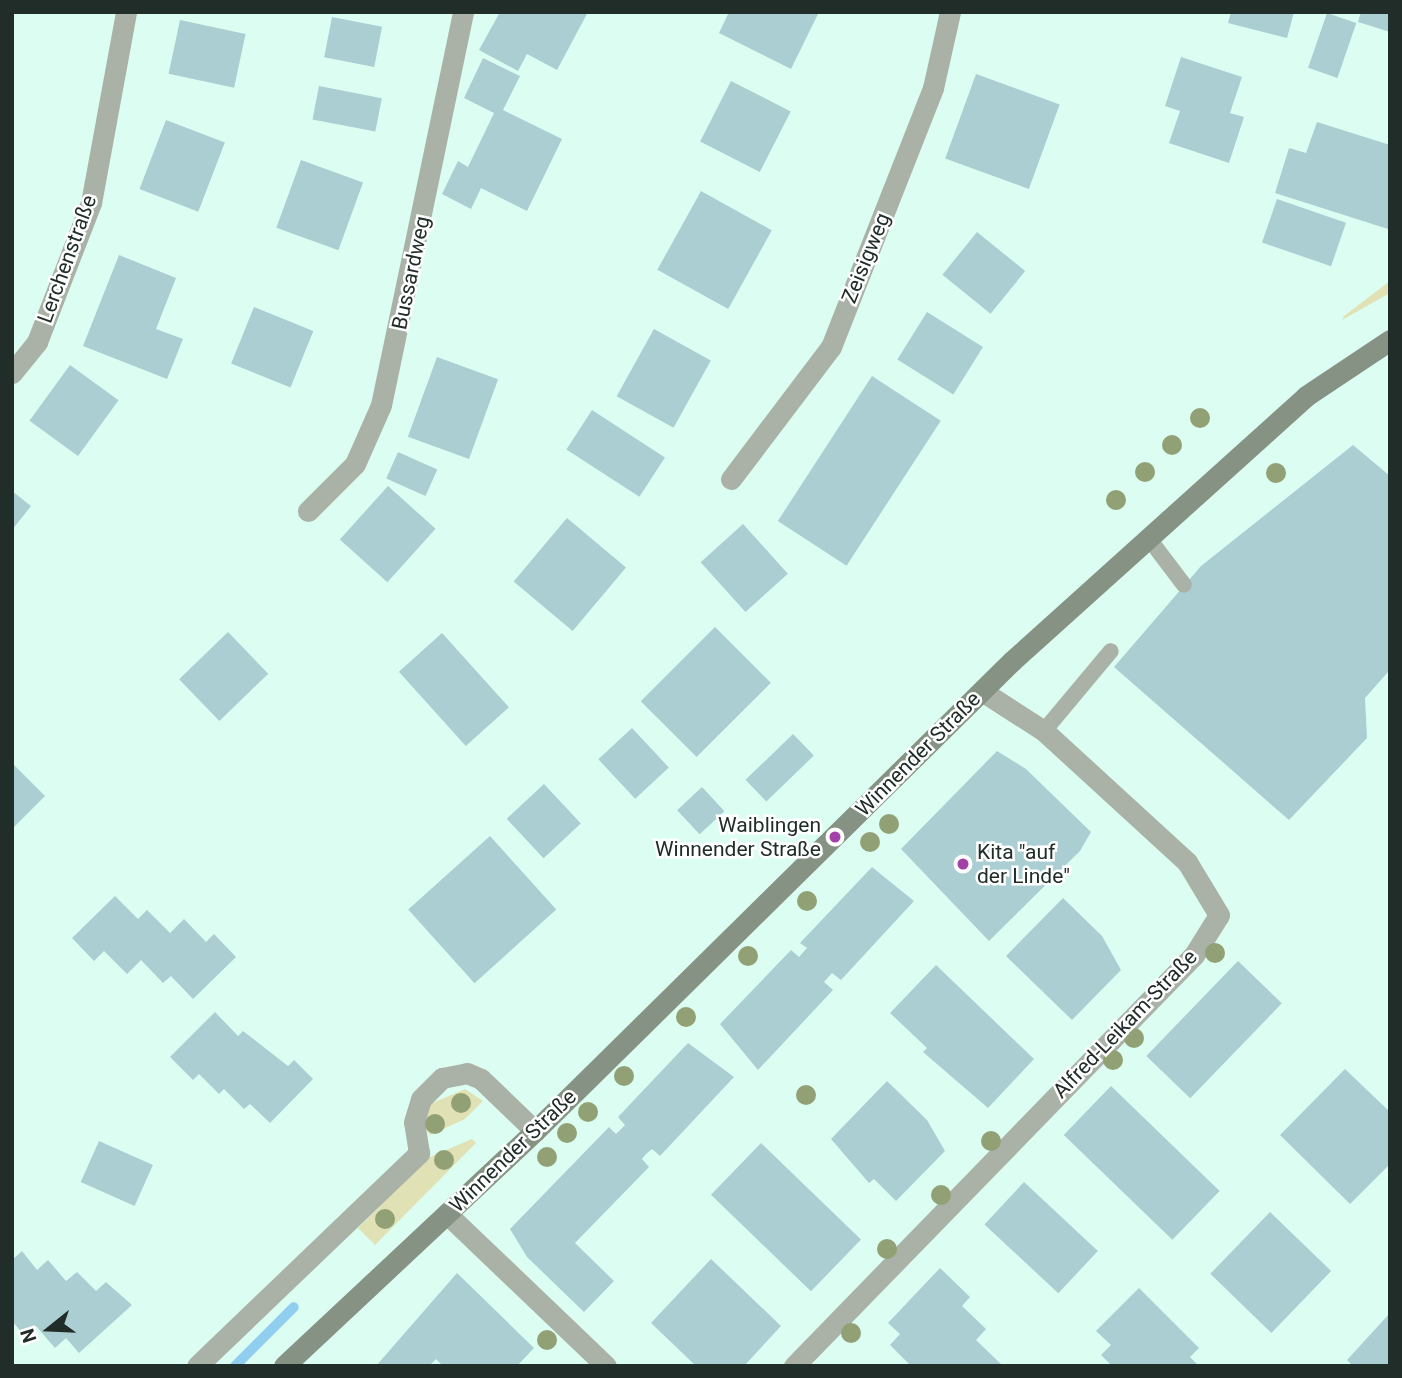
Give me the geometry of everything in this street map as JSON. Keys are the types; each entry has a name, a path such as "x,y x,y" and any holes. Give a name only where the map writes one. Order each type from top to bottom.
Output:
{"street":[{"name":"Lerchenstraße","path":"12,373 37,342 90,203 126,12"},
{"name":"Bussardweg","path":"308,511 355,464 381,405 463,12"},
{"name":"Zeisigweg","path":"731,479 831,346 933,88 950,12"},
{"name":"Winnender Straße","path":"285,1366 535,1131 982,691 1306,396 1390,341"},
{"name":"Alfred-Leikam-Straße","path":"794,1366 1194,955 1219,915 1187,862 1044,731 982,691"},
{"path":"197,1366 419,1153 414,1122 421,1098 442,1078 467,1073 481,1079 535,1131"},
{"path":"447,1214 606,1366"}],"lane":[{"path":"1150,540 1184,585"},
{"path":"1044,731 1111,651"}],"green space":[{"path":"1390,281 1390,293 1342,320 1344,316"},
{"path":"465,1089 483,1101 465,1119 430,1135 424,1126 430,1104"},
{"path":"472,1139 476,1143 375,1245 358,1228 430,1157"}],"building":[{"path":"500,12 588,12 557,70 527,54 518,71 479,50"},
{"path":"729,12 819,12 791,69 719,33"},
{"path":"1231,12 1294,12 1287,38 1228,23"},
{"path":"1361,12 1390,12 1390,32 1358,22"},
{"path":"1327,13 1356,23 1337,78 1308,68"},
{"path":"332,17 382,27 374,67 324,57"},
{"path":"180,20 246,34 234,88 169,74"},
{"path":"1181,57 1242,77 1230,113 1244,117 1229,163 1169,143 1180,111 1165,106"},
{"path":"483,58 520,76 503,110 562,139 527,211 481,188 471,209 442,194 458,161 468,167 494,113 464,98"},
{"path":"976,74 1060,104 1029,189 945,159"},
{"path":"731,81 791,111 760,172 700,142"},
{"path":"319,86 382,98 375,132 313,119"},
{"path":"166,120 225,143 198,212 139,189"},
{"path":"1317,122 1390,145 1388,229 1275,193 1289,148 1306,153"},
{"path":"301,160 363,183 338,250 276,228"},
{"path":"701,191 772,230 728,309 657,270"},
{"path":"1277,199 1346,223 1331,266 1262,242"},
{"path":"977,232 1025,271 991,314 942,275"},
{"path":"119,255 176,278 156,329 183,339 167,379 83,346"},
{"path":"254,307 313,331 290,388 231,364"},
{"path":"927,312 983,347 953,394 897,359"},
{"path":"654,329 711,361 674,428 617,396"},
{"path":"437,357 498,379 469,459 408,437"},
{"path":"70,365 119,400 78,456 29,421"},
{"path":"872,376 941,421 847,566 778,521"},
{"path":"592,410 665,457 639,497 566,449"},
{"path":"1353,445 1390,476 1388,672 1365,698 1367,738 1289,820 1114,667 1201,566"},
{"path":"398,452 437,469 425,496 386,478"},
{"path":"388,486 436,529 387,582 340,540"},
{"path":"12,491 31,506 12,530"},
{"path":"567,518 626,567 573,631 514,582"},
{"path":"743,524 788,574 745,612 701,562"},
{"path":"715,627 771,683 697,757 641,701"},
{"path":"228,632 268,674 219,721 179,679"},
{"path":"442,633 509,707 466,746 399,672"},
{"path":"632,728 669,767 635,799 598,759"},
{"path":"793,734 814,756 766,801 746,780"},
{"path":"997,751 1026,769 1091,832 1080,851 989,941 901,849"},
{"path":"12,763 45,796 12,829"},
{"path":"544,784 581,823 544,858 507,819"},
{"path":"702,787 725,811 700,834 677,810"},
{"path":"490,836 556,910 474,983 408,910"},
{"path":"872,867 914,901 841,980 832,973 824,982 833,990 758,1070 720,1024 791,950 799,957 807,948 800,943"},
{"path":"115,896 138,919 147,910 170,933 184,919 206,942 214,934 236,957 193,999 171,976 163,983 141,960 127,974 104,951 94,961 72,938"},
{"path":"1063,898 1102,936 1121,970 1072,1020 1006,956"},
{"path":"1238,961 1282,1003 1190,1098 1146,1056"},
{"path":"936,965 1034,1059 988,1108 923,1052 927,1048 890,1013"},
{"path":"215,1012 238,1036 243,1031 288,1066 294,1060 313,1079 270,1123 250,1104 244,1109 224,1089 219,1094 199,1074 193,1080 170,1057"},
{"path":"688,1043 734,1077 660,1156 652,1149 646,1154 642,1159 649,1167 575,1243 614,1281 584,1312 527,1257 510,1229 609,1127 616,1134 625,1125 618,1117"},
{"path":"1345,1069 1390,1112 1390,1164 1350,1204 1280,1135"},
{"path":"887,1081 927,1120 945,1151 896,1201 874,1179 869,1183 831,1139"},
{"path":"1111,1086 1220,1191 1172,1240 1064,1135"},
{"path":"99,1141 153,1165 135,1206 81,1182"},
{"path":"761,1143 861,1240 811,1291 711,1195"},
{"path":"1024,1182 1098,1251 1058,1293 984,1224"},
{"path":"1270,1212 1331,1271 1271,1333 1210,1274"},
{"path":"22,1251 37,1270 48,1260 66,1281 77,1272 96,1291 106,1282 132,1305 79,1353 66,1338 55,1348 36,1326 25,1336 12,1321 12,1260"},
{"path":"711,1259 781,1326 744,1366 696,1366 651,1323"},
{"path":"940,1268 970,1297 962,1306 986,1329 976,1340 1003,1366 911,1366 890,1345 900,1334 888,1323"},
{"path":"457,1273 534,1348 517,1366 443,1366 436,1359 429,1366 376,1366"},
{"path":"1139,1288 1199,1348 1190,1357 1199,1366 1112,1366 1101,1355 1111,1345 1096,1331"},
{"path":"1390,1313 1390,1366 1353,1366 1347,1360"}],"waterway":[{"path":"235,1366 294,1307"}],"place":[{"name":"Waiblingen Winnender Straße","path":"835,837"},
{"name":"Kita \"auf der Linde\"","path":"963,864"}]}
